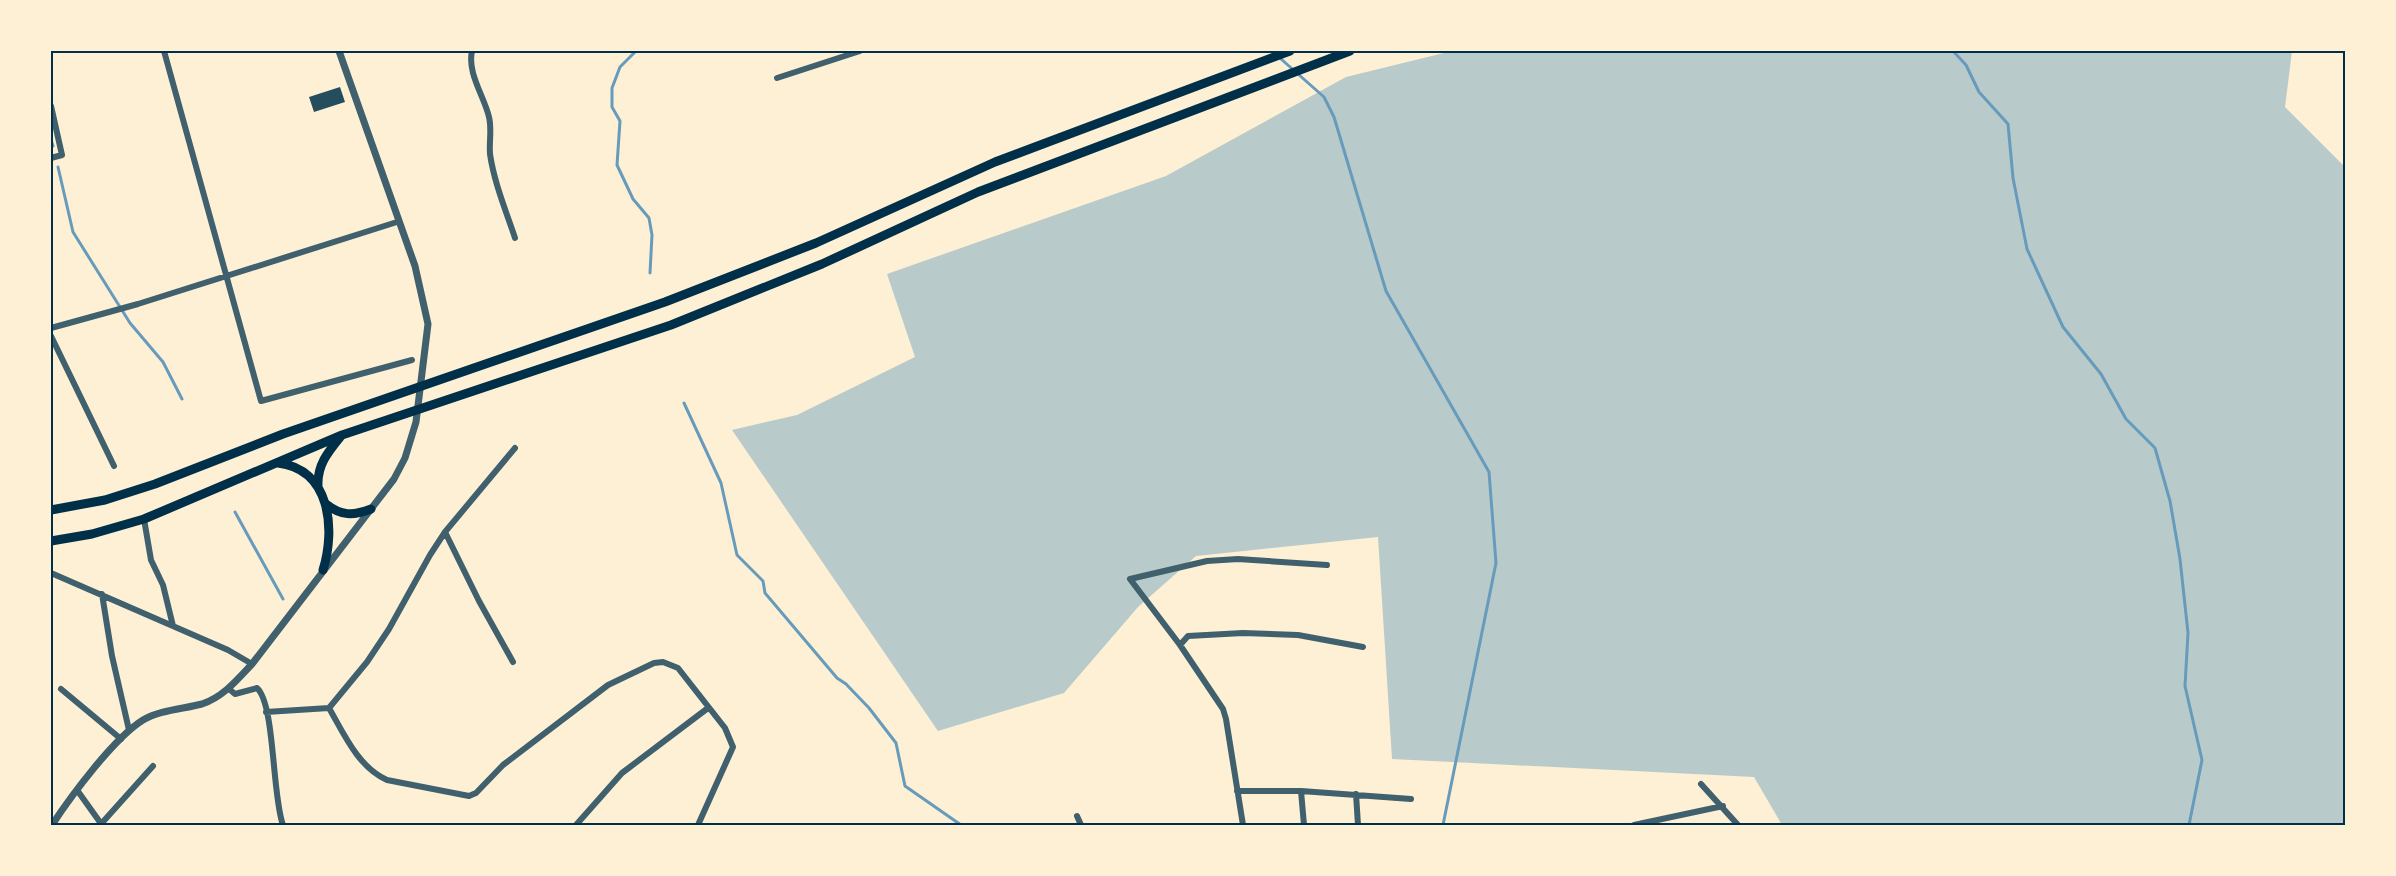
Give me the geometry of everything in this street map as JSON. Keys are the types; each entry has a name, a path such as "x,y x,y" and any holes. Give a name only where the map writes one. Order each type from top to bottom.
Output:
{"highway":[{"path":"51,541 92,534 144,519 276,462 388,418 450,400 671,325 822,264 978,192 1350,51"},
{"path":"51,510 105,500 155,484 382,399 461,374 687,293 816,243 995,162 1288,52"},
{"path":"318,489 319,469 324,457 342,435"},
{"path":"276,462 301,469 311,478 326,504 330,537 323,570"},
{"path":"326,504 346,515 356,515 371,510"}],"street":[{"path":"164,51 261,401 412,360"},
{"path":"52,825 77,790 129,730 149,717 209,701 229,689 252,664 394,479 412,438 428,340 428,324 421,288 339,51"},
{"path":"472,51 470,59 489,118 490,155 515,238"},
{"path":"777,78 860,51"},
{"path":"51,106 62,155 51,158"},
{"path":"51,328 131,306 398,222"},
{"path":"51,336 114,466"},
{"path":"266,712 329,708 367,662 389,629 445,532 515,448"},
{"path":"144,519 151,560 163,585 173,626"},
{"path":"445,532 479,601 513,662"},
{"path":"1243,825 1223,709 1180,645 1130,579 1207,561 1238,559 1327,565"},
{"path":"51,573 228,650 252,664"},
{"path":"102,594 112,656 129,730"},
{"path":"1180,645 1188,636 1243,633 1298,635 1363,647"},
{"path":"329,708 355,752 377,776 465,796 476,793 503,765 608,686 646,665 663,662 678,668 725,728 732,747 698,825"},
{"path":"229,689 238,693 257,688 260,690 266,712 276,791 283,825"},
{"path":"61,689 121,739"},
{"path":"576,825 622,773 708,708"},
{"path":"77,790 102,825 153,766"},
{"path":"1701,784 1738,825"},
{"path":"1237,791 1301,791 1412,799"},
{"path":"1301,791 1304,825"},
{"path":"1356,794 1358,825"},
{"path":"1638,824 1723,806"},
{"path":"1077,816 1080,825"}],"shaded area":[{"path":"1452,51 2292,51 2285,107 2345,167 2345,825 1782,825 1754,777 1392,759 1378,537 1196,556 1138,607 1064,693 938,731 732,430 797,415 915,357 887,274 1166,176 1346,77"}],"building":[{"path":"340,87 345,102 314,112 309,97"}],"waterway":[{"path":"636,51 620,67 612,88 612,107 620,121 617,165 633,199 649,218 652,235 650,273"},
{"path":"1272,51 1324,97 1334,117 1386,291 1489,472 1496,563 1443,825"},
{"path":"1953,51 1966,65 1979,92 2008,124 2013,178 2027,249 2063,327 2101,374 2126,419 2155,448 2170,501 2180,559 2188,633 2185,686 2202,760 2189,825"},
{"path":"51,140 53,146"},
{"path":"58,167 73,232 130,323 163,362 182,399"},
{"path":"684,403 721,483 737,555 763,581 765,593 837,678 869,708 896,743 905,786 961,825"},
{"path":"235,512 283,599"}]}
